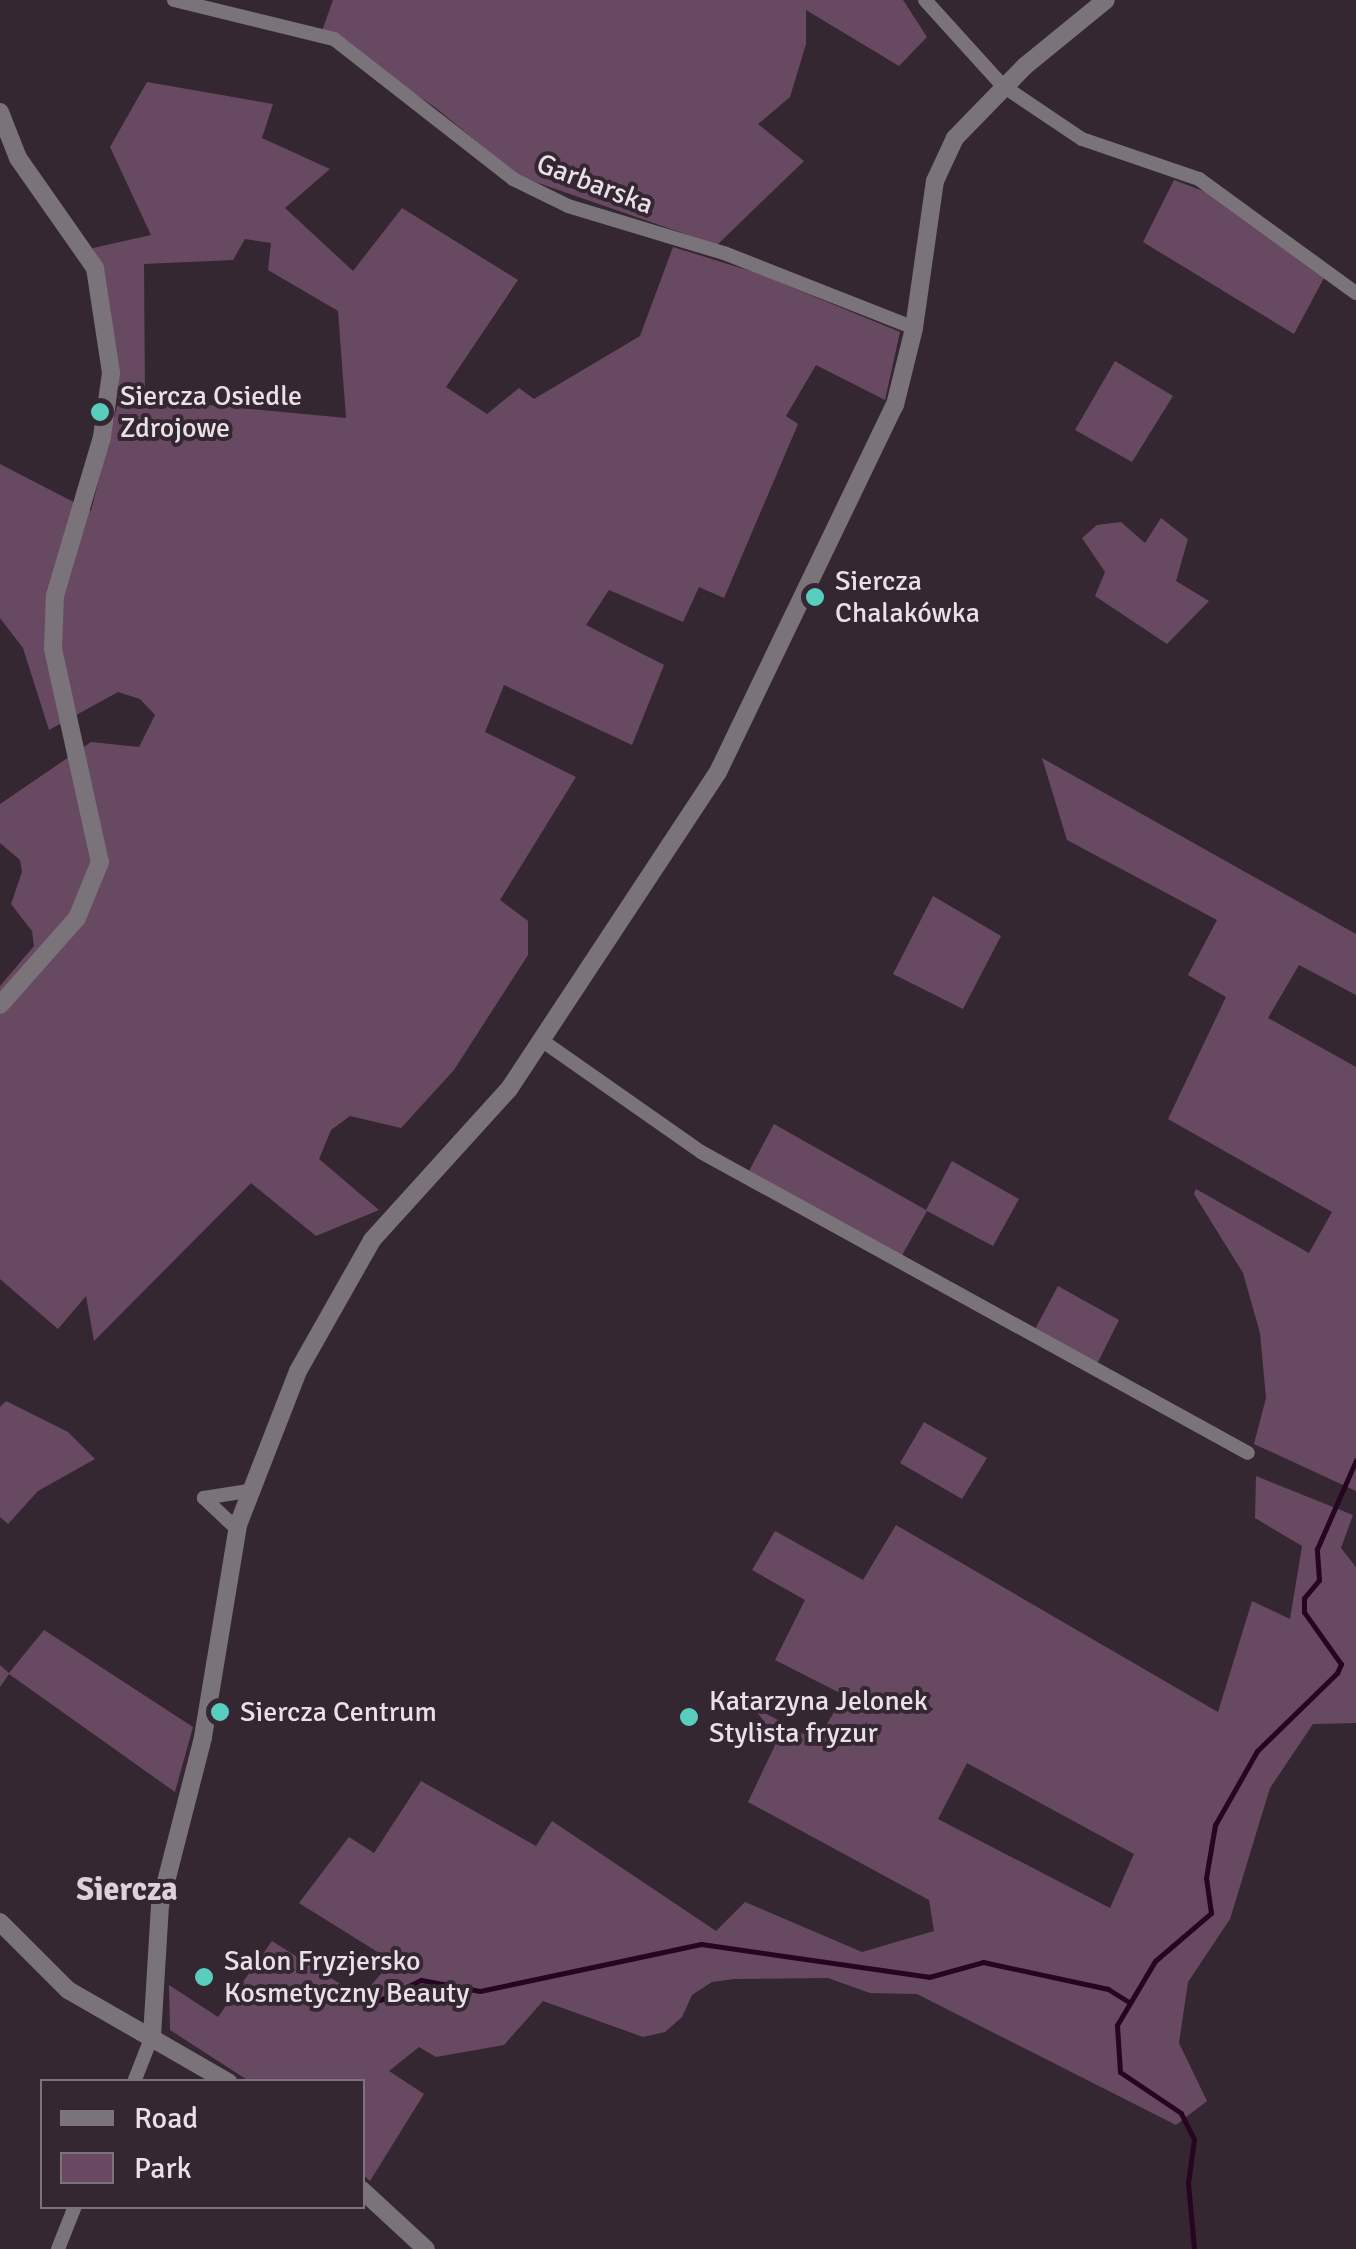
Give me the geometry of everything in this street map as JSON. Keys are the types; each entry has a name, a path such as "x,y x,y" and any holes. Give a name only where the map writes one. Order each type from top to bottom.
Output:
{"street":[{"name":"Garbarska","path":"174,0 334,39 513,179 660,236 724,253 914,328"},
{"path":"925,0 1003,86 1082,139 1199,179 1356,292"},
{"path":"135,2079 152,2036 162,1894 203,1737 238,1530 248,1491 298,1371 348,1276 398,1206 506,1093 544,1042 718,772 883,437 914,328 935,181 955,138 1003,86 1106,0"},
{"path":"0,112 18,158 95,268 112,374 102,437 59,578 53,649 100,862 77,918 0,1005"},
{"path":"544,1042 700,1152 1248,1452"},
{"path":"238,1530 204,1498 248,1491"},
{"path":"0,1922 68,1990 223,2079"},
{"path":"365,2193 426,2249"},
{"path":"58,2249 74,2209"}],"green space":[{"path":"333,0 903,0 927,37 899,66 806,10 806,44 790,97 758,124 804,161 717,245 518,176 436,108 322,31"},
{"path":"147,82 273,104 262,138 330,169 285,208 353,271 402,208 518,280 446,387 487,414 519,388 534,399 640,336 673,247 757,273 900,332 885,400 816,365 786,416 798,424 724,598 699,587 683,622 609,590 586,625 664,665 632,745 504,685 485,732 576,777 500,900 528,921 528,955 454,1070 401,1128 350,1116 331,1130 319,1159 379,1210 316,1236 251,1183 94,1341 86,1296 58,1329 0,1279 0,986 34,946 32,931 11,904 22,872 20,860 0,843 0,804 91,742 139,747 155,715 140,699 118,692 49,730 23,648 0,618 0,464 91,511 120,394 93,248 151,235 110,147","holes":["245,239 271,243 268,270 338,311 346,418 145,399 144,264 233,260"]},
{"path":"1174,180 1206,192 1324,278 1294,334 1143,242"},
{"path":"1115,361 1173,396 1132,462 1075,430"},
{"path":"1161,518 1188,539 1176,581 1209,601 1167,644 1095,596 1105,572 1082,538 1097,525 1121,522 1145,543"},
{"path":"1042,758 1356,934 1356,995 1299,965 1268,1018 1356,1067 1356,1491 1254,1444 1266,1398 1260,1333 1243,1273 1194,1194 1196,1189 1309,1253 1332,1212 1168,1119 1226,997 1188,975 1217,920 1067,840"},
{"path":"933,896 1001,936 963,1009 893,974"},
{"path":"774,1124 926,1210 952,1161 1019,1199 993,1246 927,1211 901,1257 748,1173"},
{"path":"1058,1286 1119,1320 1096,1366 1034,1331"},
{"path":"6,1401 68,1432 95,1459 38,1491 8,1524 0,1517 0,1407"},
{"path":"924,1422 987,1458 962,1499 900,1463"},
{"path":"1256,1476 1353,1515 1341,1548 1356,1567 1356,1723 1313,1724 1270,1788 1230,1919 1188,1982 1179,2043 1207,2101 1176,2125 917,1994 870,1993 828,1978 734,1979 712,1982 692,1995 682,2017 665,2032 643,2037 543,2001 504,2045 436,2057 419,2047 389,2071 424,2094 370,2181 365,2177 365,2079 246,2079 170,2030 169,1985 218,2017 272,1941 361,1997 392,1961 299,1903 349,1837 374,1853 421,1781 536,1846 552,1821 716,1931 745,1902 862,1952 934,1931 929,1900 748,1802 778,1739 752,1706 817,1741 844,1695 775,1660 805,1600 752,1570 775,1531 863,1580 896,1525 1218,1712 1252,1601 1290,1619 1302,1546 1255,1518","holes":["967,1763 1134,1854 1110,1908 938,1819"]},
{"path":"44,1630 193,1727 175,1792 9,1674 0,1687 0,1665 9,1673"}],"waterway":[{"path":"1194,2249 1188,2183 1194,2139 1181,2113 1120,2072 1117,2025 1155,1961 1211,1913 1206,1878 1215,1825 1257,1751 1337,1673 1341,1664 1304,1612 1304,1598 1319,1580 1317,1549 1356,1460"},
{"path":"380,2000 421,1980 480,1991 701,1944 929,1977 983,1962 1108,1989 1129,2002"}],"place":[{"name":"Siercza Osiedle Zdrojowe","path":"100,412"},
{"name":"Siercza Chalakówka","path":"815,597"},
{"name":"Siercza Centrum","path":"220,1712"},
{"name":"Katarzyna Jelonek Stylista fryzur","path":"689,1717"},
{"name":"Salon Fryzjersko Kosmetyczny Beauty","path":"204,1977"}],"district":[{"name":"Siercza","path":"127,1890"}]}
